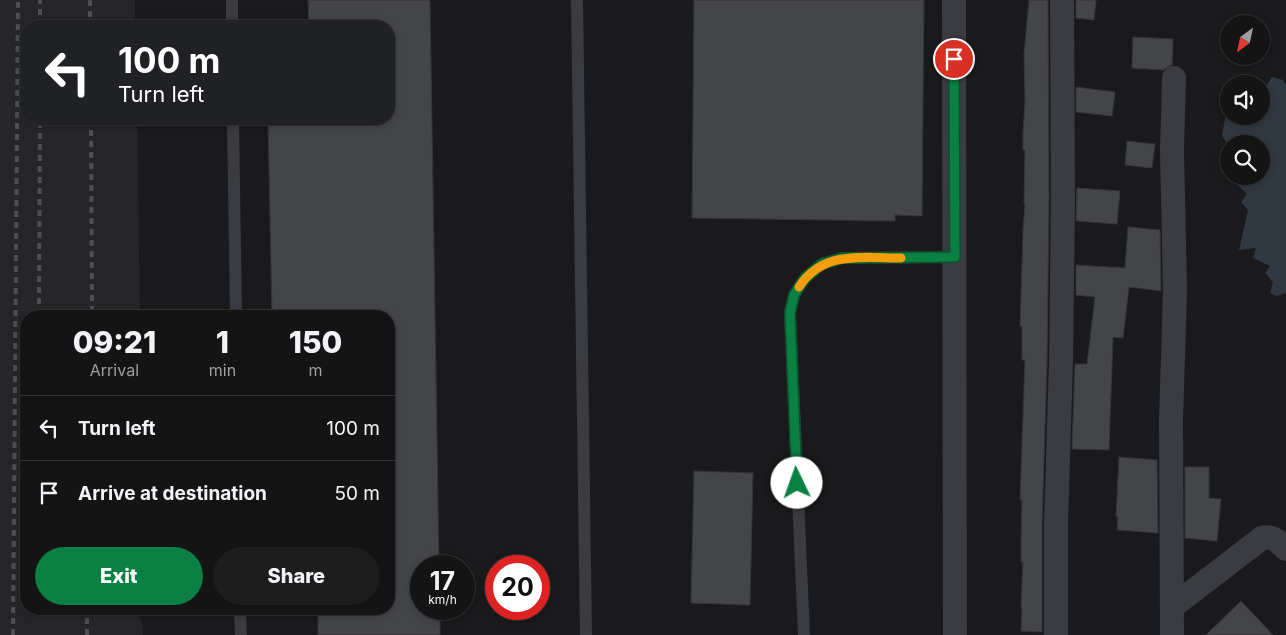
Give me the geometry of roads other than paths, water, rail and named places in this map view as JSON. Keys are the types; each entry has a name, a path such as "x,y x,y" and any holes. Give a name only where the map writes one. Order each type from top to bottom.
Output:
{"street":[{"path":"954,0 956,635"},
{"path":"1056,635 1056,524 1063,210 1062,0"},
{"path":"1172,635 1171,421 1175,290 1172,151 1174,78"},
{"path":"1172,607 1262,538 1269,536 1275,538 1286,549"}],"lane":[{"path":"232,0 232,20"},
{"path":"577,0 586,635"},
{"path":"233,125 236,310"},
{"path":"804,635 790,313 794,295 805,278 822,264 842,258 955,257"},
{"path":"240,615 241,635"}],"railway":[{"path":"13,635 18,0"},
{"path":"40,0 40,20"},
{"path":"90,0 90,20"},
{"path":"39,304 40,125"},
{"path":"91,125 92,310"},
{"path":"87,615 87,635"}]}
